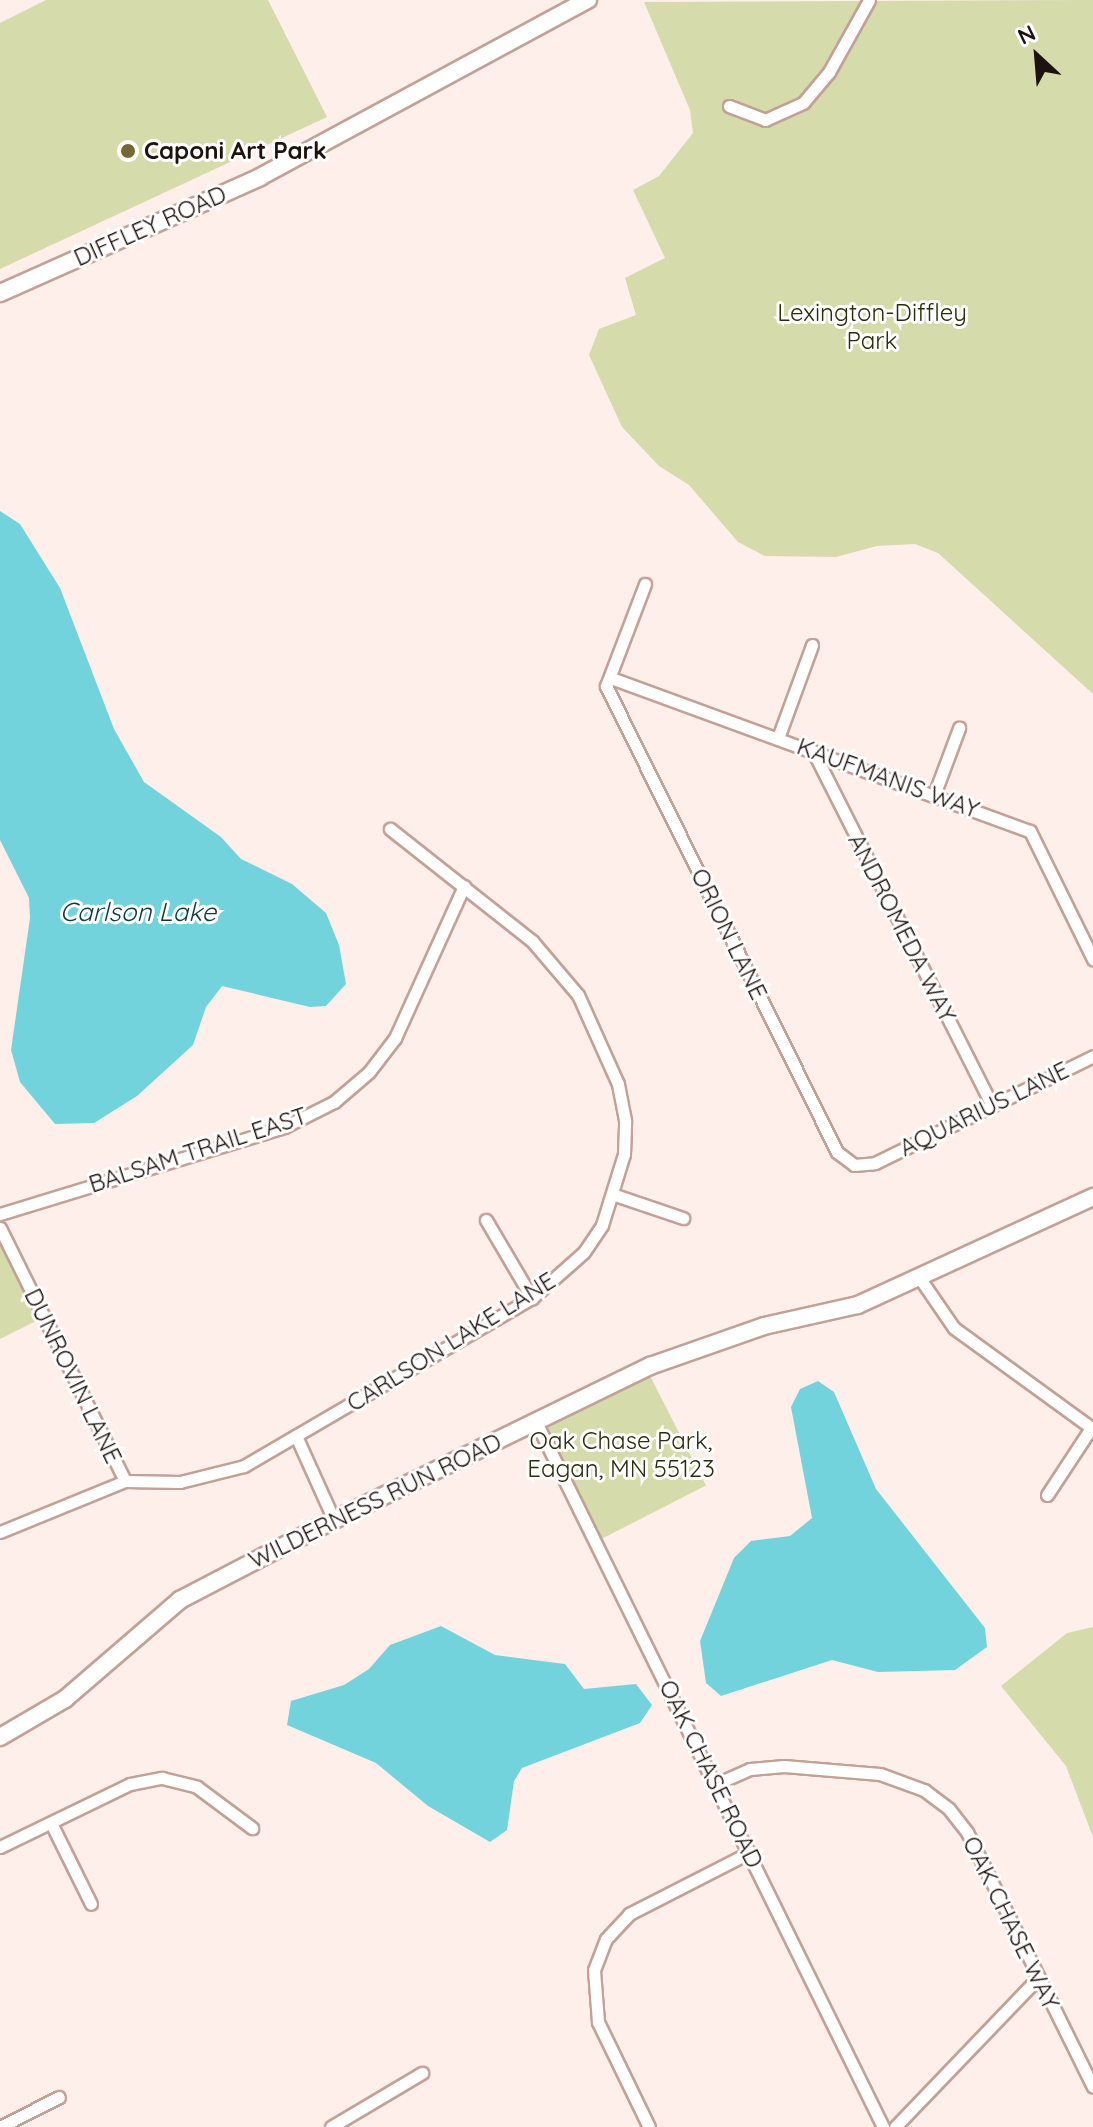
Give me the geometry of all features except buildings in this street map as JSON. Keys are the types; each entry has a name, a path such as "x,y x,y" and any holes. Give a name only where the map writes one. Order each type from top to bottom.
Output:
{"street":[{"name":"DIFFLEY ROAD","path":"0,293 260,177 588,0"},
{"name":"DIFFLEY ROAD","path":"552,18 596,0"},
{"path":"729,106 765,120 803,103 829,72 869,0"},
{"path":"611,678 645,584"},
{"path":"778,738 812,645"},
{"name":"KAUFMANIS WAY","path":"611,678 1030,831 1093,959"},
{"name":"ORION LANE","path":"611,678 606,686 837,1152 854,1165 875,1163"},
{"path":"934,795 959,728"},
{"name":"ANDROMEDA WAY","path":"813,751 992,1105"},
{"name":"CARLSON LAKE LANE","path":"0,1532 125,1481 213,1477 296,1436 532,1298 584,1252 615,1195 625,1120 606,1051 556,965 464,886 390,829"},
{"name":"BALSAM TRAIL EAST","path":"0,1214 284,1127 334,1102 369,1072 395,1038 464,886"},
{"name":"AQUARIUS LANE","path":"875,1163 1093,1056"},
{"path":"615,1195 683,1218"},
{"name":"WILDERNESS RUN ROAD","path":"0,1737 65,1699 180,1600 334,1520 701,1345 858,1305 921,1280 1093,1197"},
{"path":"486,1220 532,1298"},
{"name":"DUNROVIN LANE","path":"0,1228 125,1481"},
{"path":"921,1280 954,1328 1092,1428 1047,1495"},
{"name":"OAK CHASE ROAD","path":"536,1422 883,2127"},
{"path":"296,1436 334,1520"},
{"name":"OAK CHASE WAY","path":"716,1784 750,1769 784,1766 880,1774 924,1790 967,1832 1093,2087"},
{"path":"0,1847 130,1784 162,1778 197,1787 252,1828"},
{"path":"51,1823 91,1904"},
{"path":"649,2127 598,2022 594,1970 606,1939 629,1914 750,1852"},
{"path":"895,2127 1038,1978"},
{"path":"331,2127 422,2073"},
{"path":"0,2127 59,2097"}],"green space":[{"name":"Caponi Art Park","path":"46,0 268,0 327,117 0,269 0,23"},
{"name":"Lexington-Diffley Park","path":"1093,0 1093,694 938,553 915,544 877,546 836,557 765,556 738,542 689,485 659,466 622,427 589,355 599,329 636,315 625,278 665,258 633,190 659,176 693,133 690,110 644,2"},
{"path":"0,1229 44,1317 0,1339"},
{"name":"Oak Chase Park, Eagan, MN 55123","path":"646,1368 706,1486 596,1541 536,1424"},
{"path":"1093,1627 1093,1837 1066,1766 1001,1686 1067,1633"}],"water":[{"name":"Carlson Lake","path":"0,511 20,524 60,588 114,729 144,782 221,837 241,859 292,884 326,913 339,945 346,984 326,1006 310,1007 222,986 206,1007 193,1045 137,1096 94,1123 55,1124 20,1082 11,1050 30,918 29,898 0,840"},
{"path":"818,1381 834,1392 876,1489 985,1628 987,1647 955,1670 878,1672 832,1660 721,1696 706,1683 700,1641 734,1558 751,1541 790,1536 812,1518 791,1407 800,1389"},
{"path":"441,1626 495,1655 565,1664 584,1689 636,1684 652,1705 640,1723 522,1768 514,1781 507,1830 490,1842 428,1806 376,1763 287,1725 291,1701 344,1685 369,1669 390,1645"}],"place":[{"name":"Caponi Art Park","path":"128,151"}]}
